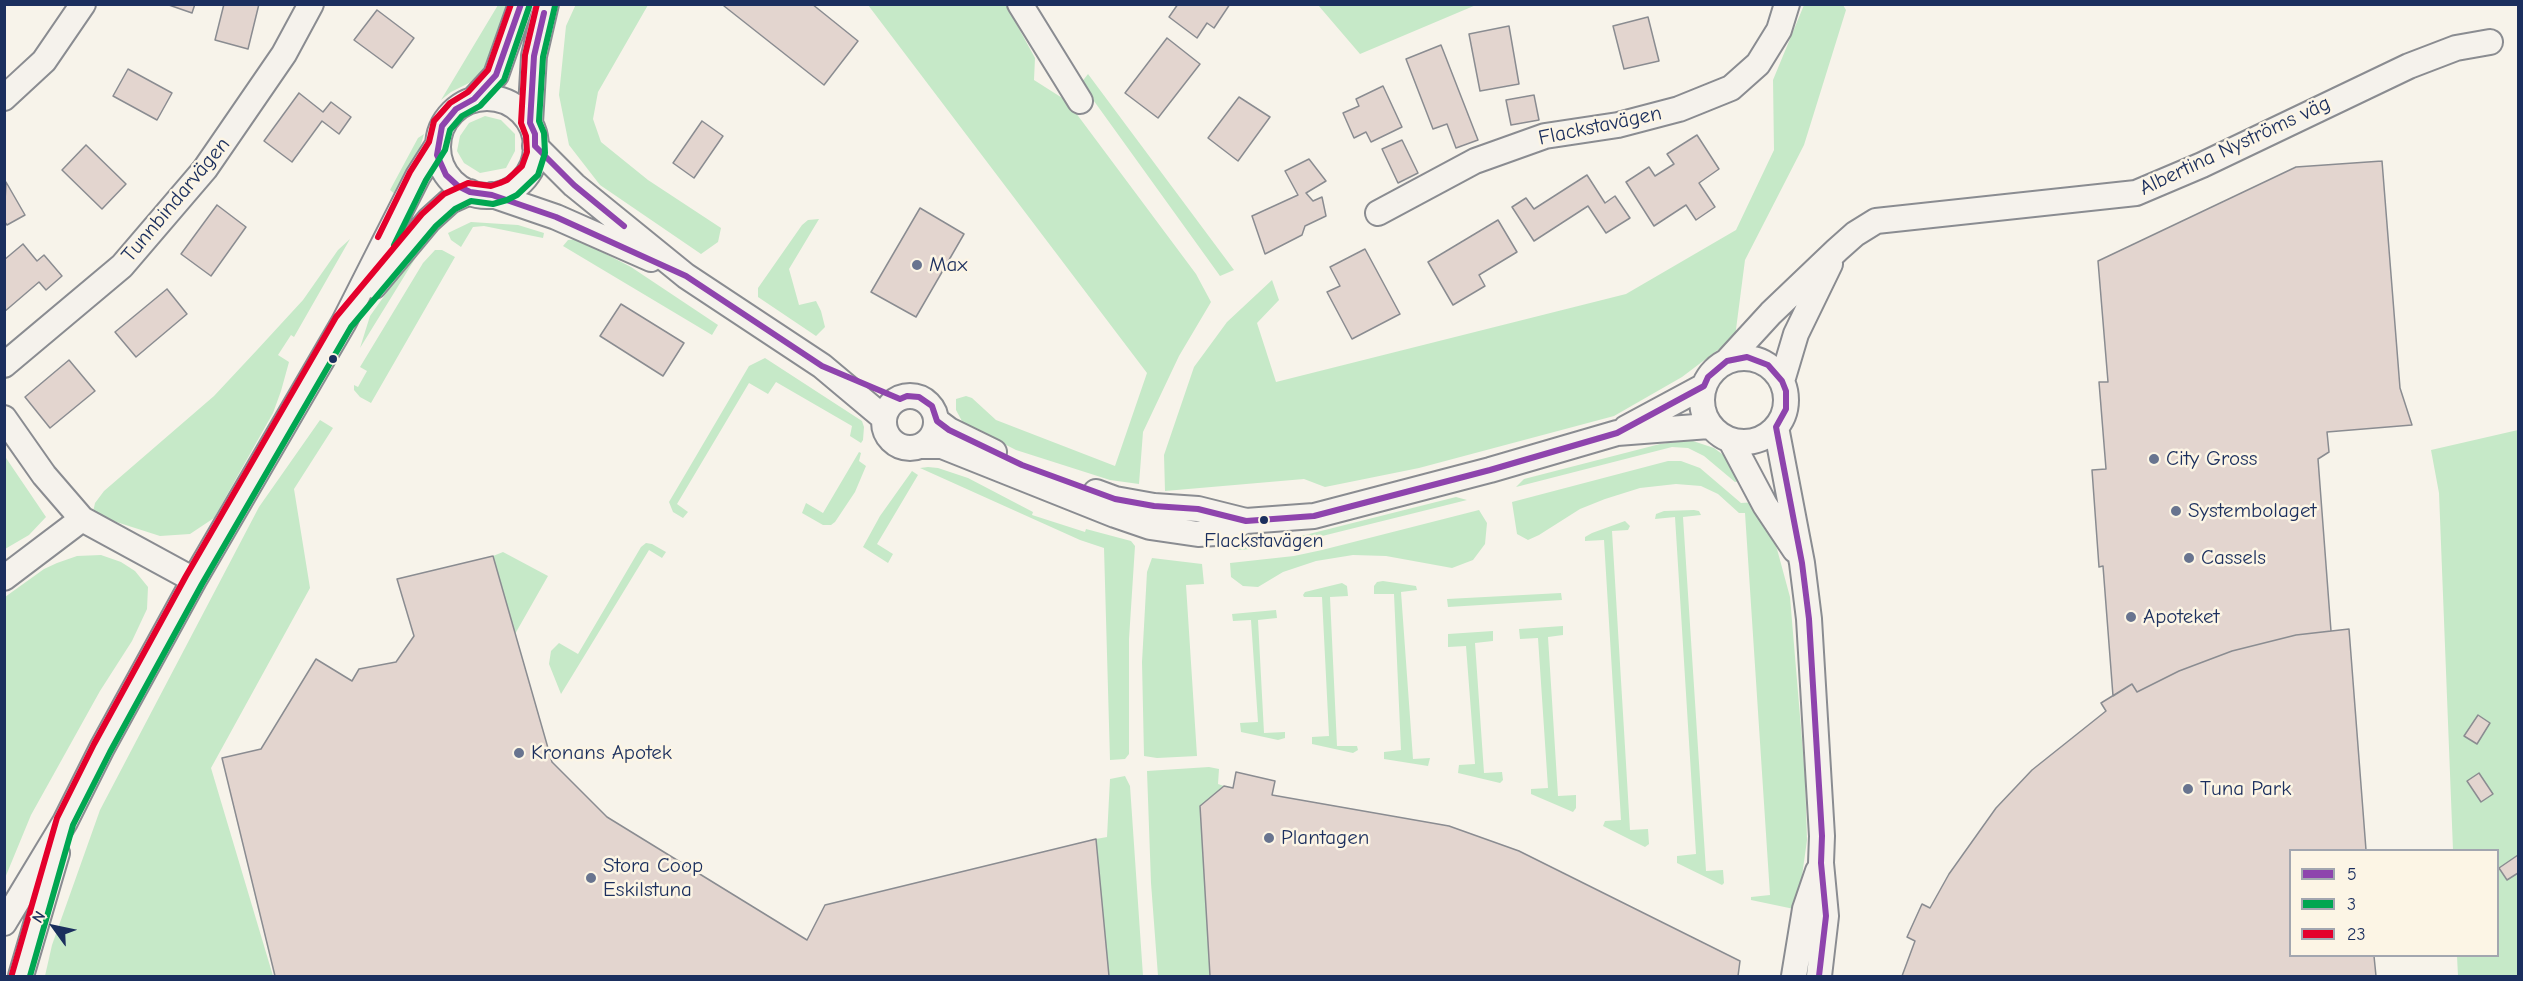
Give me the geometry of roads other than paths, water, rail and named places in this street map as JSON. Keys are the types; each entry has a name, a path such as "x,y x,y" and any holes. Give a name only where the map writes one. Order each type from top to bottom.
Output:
{"street":[{"path":"4,98 44,61 83,4"},
{"name":"Tunnbindarvägen","path":"4,365 122,266 206,169 250,108 284,54 310,4"},
{"path":"521,4 496,75 474,99 456,109 442,126 437,155 447,176 458,186 596,233 686,276"},
{"path":"344,322 429,220 450,201 512,188 524,178 534,163 532,135 534,56 546,4"},
{"path":"1020,4 1080,101"},
{"name":"Flackstavägen","path":"1378,213 1475,160 1545,136 1618,125 1679,109 1731,88 1758,64 1779,30 1787,4"},
{"name":"Albertina Nyströms väg","path":"1727,361 1771,313 1837,250 1855,234 1876,221 2136,193 2202,165 2409,66 2456,48 2490,42"},
{"path":"474,99 492,98 510,103 532,135 574,185 686,276 822,366 884,418"},
{"path":"4,923 65,822 102,747 194,580 344,322 418,176 437,146"},
{"name":"Albertina Nyströms väg","path":"1782,381 1796,334 1837,250"},
{"path":"1737,358 1754,359 1768,365 1782,381 1786,391 1786,409 1776,428 1755,440 1731,441 1717,434 1702,411 1701,396 1708,377 1727,361 1737,358"},
{"path":"822,366 900,399"},
{"path":"937,421 949,430 1022,465 1115,499 1154,507 1198,509 1246,521 1314,516 1490,470 1617,433 1704,387"},
{"path":"922,446 934,434 937,421 932,406 919,397 907,396 895,400 884,418 888,436 903,448 942,447 1115,515 1150,526 1198,534 1217,533 1246,521"},
{"path":"4,418 45,475 82,519 194,580"},
{"path":"1617,433 1710,426"},
{"path":"1776,428 1802,562 1813,686 1821,863 1826,916 1819,976"},
{"path":"1731,441 1765,505 1802,562"},
{"path":"4,578 82,519"},
{"path":"21,976 65,822"},
{"path":"1794,976 1805,909 1821,863"}],"place":[{"name":"Max","path":"917,265"},
{"name":"City Gross","path":"2154,459"},
{"name":"Systembolaget","path":"2176,511"},
{"name":"Flackstavägen","path":"1264,520"},
{"name":"Cassels","path":"2189,558"},
{"name":"Apoteket","path":"2131,617"},
{"name":"Kronans Apotek","path":"519,753"},
{"name":"Tuna Park","path":"2188,789"},
{"name":"Plantagen","path":"1269,838"},
{"name":"Stora Coop Eskilstuna","path":"591,878"}]}
